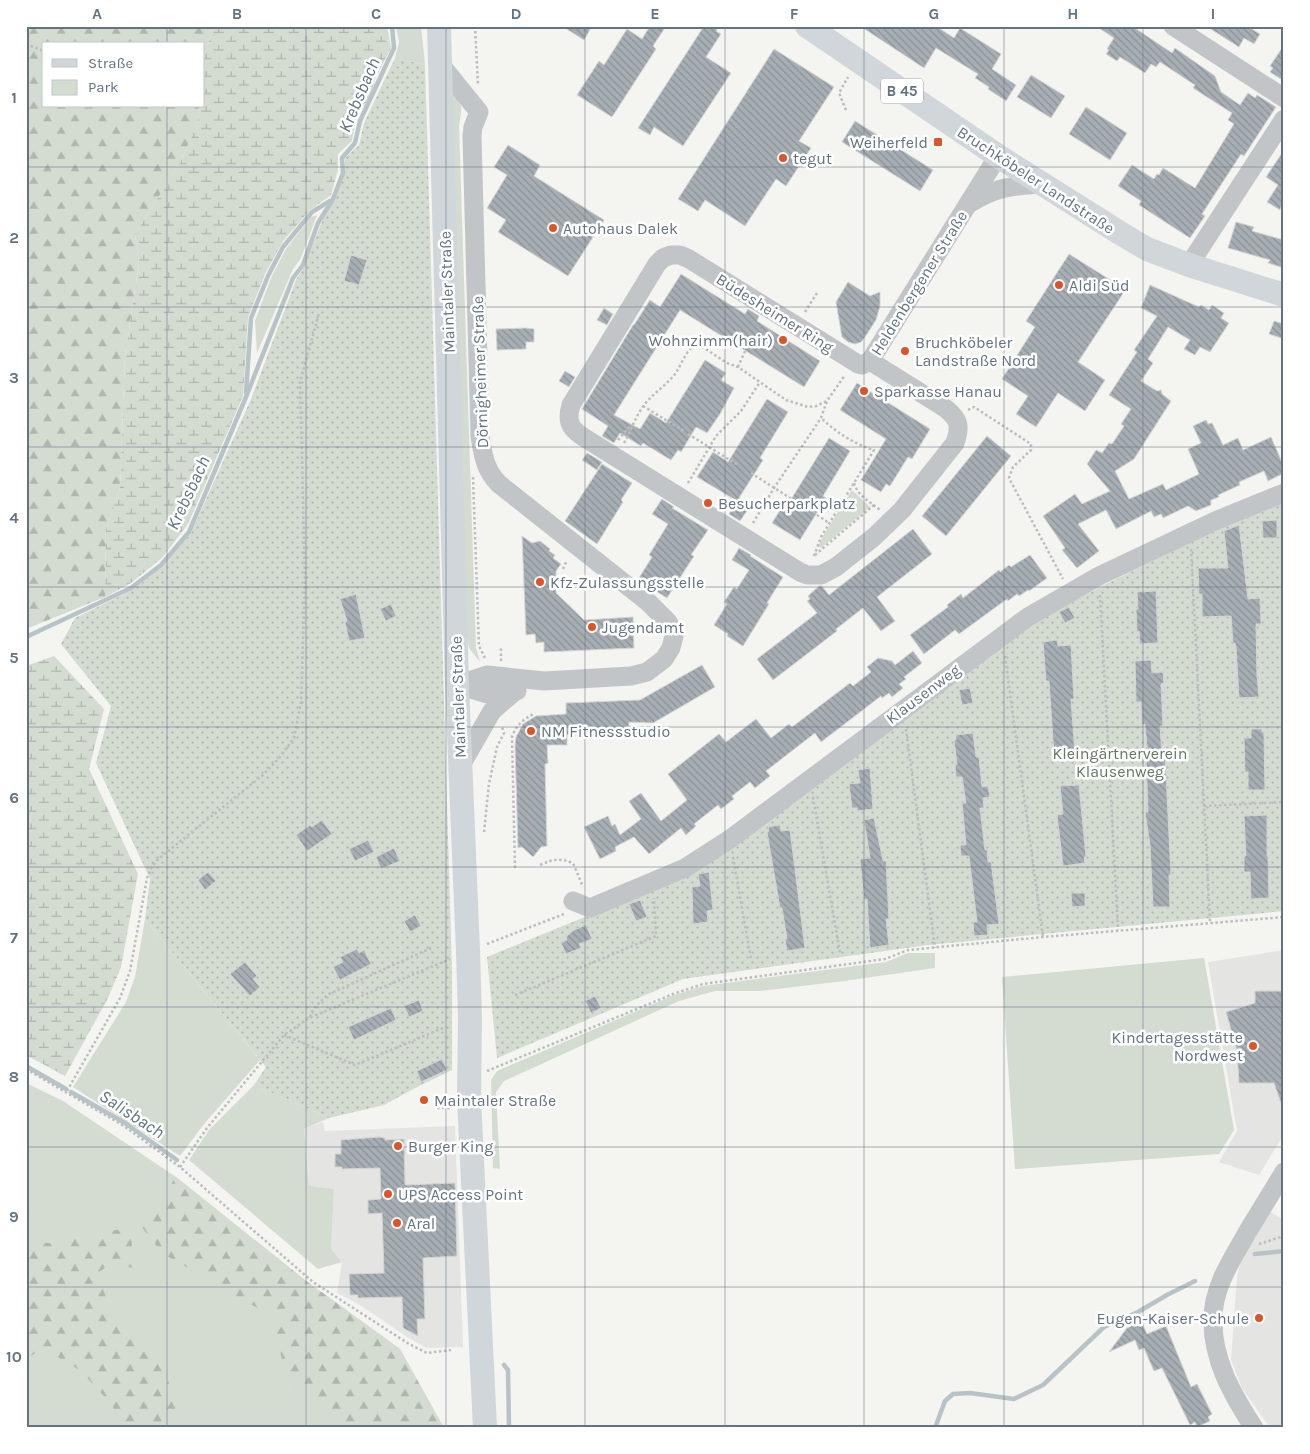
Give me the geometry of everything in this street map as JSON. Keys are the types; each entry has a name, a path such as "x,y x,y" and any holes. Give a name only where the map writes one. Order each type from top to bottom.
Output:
{"main road":[{"name":"Maintaler Straße","path":"439,26 457,685 468,951 469,1099 484,1428"},
{"name":"Bruchköbeler Landstraße","path":"807,26 998,156 1147,249 1189,265 1284,295"}],"street":[{"path":"1173,26 1284,98"},
{"name":"Dörnigheimer Straße","path":"441,65 480,112 473,127 472,136 480,436 486,467 499,484 648,602 668,622 674,636 671,648 664,659 657,666 640,675 544,681 487,675 457,685"},
{"path":"1189,265 1284,119"},
{"name":"Heldenbergener Straße","path":"870,361 998,156"},
{"name":"Heldenbergener Straße","path":"967,206 996,189 1008,186 1041,184"},
{"name":"Büdesheimer Ring","path":"671,255 689,259 858,364 862,365 870,361 945,408 956,417 958,431 955,443 902,510 874,537 836,567 821,575 808,575 800,572 610,454 575,431 570,425 568,412 570,405 657,264 663,258 671,255"},
{"name":"Klausenweg","path":"582,905 653,882 685,868 730,839 1028,616 1099,576 1190,533 1284,493"},
{"name":"Dörnigheimer Straße","path":"457,685 487,694 514,692 544,681"},
{"name":"Dörnigheimer Straße","path":"460,767 492,711 514,692"},
{"path":"1254,1428 1234,1396 1224,1374 1214,1340 1212,1317 1220,1283 1229,1264 1284,1172"}],"path":[{"path":"475,26 478,92"},
{"path":"26,44 42,50"},
{"path":"846,110 839,92 859,60"},
{"path":"797,326 817,293"},
{"path":"67,1091 120,998 130,971 150,869 157,860 263,775 294,738 301,702 305,580 300,382 319,314"},
{"path":"626,441 632,424 643,406 675,374 691,348 696,344 727,363 738,367 786,400 808,407 827,401"},
{"path":"738,367 745,351"},
{"path":"688,483 716,436 741,411 760,382"},
{"path":"753,523 820,418 827,401 836,388"},
{"path":"643,406 684,431"},
{"path":"956,417 974,407 1031,444 1031,450 1013,467 1009,478 1069,592"},
{"path":"820,418 862,446 874,450 820,537 814,556 875,506 856,490 854,483"},
{"path":"610,454 624,431 632,424"},
{"path":"688,434 738,465"},
{"path":"751,473 801,505"},
{"path":"473,474 479,646 487,661 487,675"},
{"path":"813,512 829,523"},
{"path":"1190,533 1210,922"},
{"path":"1099,576 1118,930"},
{"path":"1002,635 1043,936"},
{"path":"903,709 934,948"},
{"path":"484,832 488,784 497,747 504,733 498,718 492,711"},
{"path":"515,868 512,737 515,729 523,720 535,713"},
{"path":"810,779 840,953"},
{"path":"1204,806 1284,802"},
{"path":"730,839 751,959"},
{"path":"480,947 582,905 573,863 563,859 554,859 540,865"},
{"path":"515,995 656,936 653,882"},
{"path":"485,1072 673,994 702,984 884,959 908,950 1043,936 1284,917"},
{"path":"309,1018 314,1008 327,995 431,948"},
{"path":"180,1167 207,1128 249,1080 284,1035 309,1018 448,960"},
{"path":"284,1035 355,1065 442,1028"},
{"path":"26,1068 124,1126 180,1167 313,1282 409,1344 427,1353 451,1350"}],"shaded area":[{"name":"Kindertagesstätte Nordwest","path":"1284,950 1284,1134 1259,1175 1219,1162 1237,1131 1208,962"},
{"path":"323,1122 325,1131 455,1126 463,1347 427,1348 407,1337 360,1305 337,1293 342,1262 331,1249 334,1190 309,1187 304,1129"},
{"name":"Eugen-Kaiser-Schule","path":"1266,1209 1284,1220 1284,1428 1270,1428 1242,1388 1231,1360 1237,1277 1242,1257"}],"green space":[{"path":"26,26 214,26 205,53 205,42 42,42 42,108 199,108 197,125 180,163 135,234 139,263 125,356 120,488 106,530 105,597 26,629"},
{"path":"214,26 387,26 391,48 376,77 371,94 356,119 352,141 338,154 338,170 331,195 310,210 283,241 265,274 248,317 243,396 188,524 163,557 131,583 105,597 106,530 120,488 125,356 139,263 135,234 180,163 197,125 199,108 205,108 205,53"},
{"path":"396,26 421,26 425,65 395,58 399,42"},
{"path":"395,58 425,65 452,971 452,1070 384,1105 329,1118 254,1085 266,1067 145,919 150,879 96,763 111,706 61,644 75,618 132,590 163,566 191,533 251,399 296,280 304,267 325,214 335,200 345,173 345,158 359,145 364,123"},
{"path":"451,89 461,106 459,126 476,648 480,662 469,648 466,631"},
{"path":"317,215 301,258 293,269 257,353 255,321 271,278 286,249 311,217"},
{"path":"852,490 870,507 821,548 818,546 823,536"},
{"name":"Kleingärtnerverein Klausenweg","path":"1284,503 1284,911 928,945 683,979 497,1058 487,957 697,871 1031,624 1205,535"},
{"path":"54,656 104,709 89,769 138,874 121,967 108,998 65,1076 26,1055 26,666"},
{"path":"145,919 260,1060 204,1124 180,1156 73,1087 126,1002 135,977"},
{"path":"908,953 935,953 935,968 760,991 715,991 679,1001 504,1081 496,1092 500,1169 493,1168 491,1080 497,1071 674,995 703,986 886,962"},
{"path":"1204,958 1234,1130 1219,1154 1015,1169 1002,977"},
{"path":"26,1083 63,1101 176,1177 305,1280 400,1349 444,1428 26,1428"},
{"path":"254,1085 329,1118 304,1129 309,1186 334,1189 331,1249 342,1262 318,1269 189,1160 209,1130"},
{"path":"176,1177 305,1280 400,1349 444,1428 336,1428 338,1417 287,1384 273,1317 162,1253 141,1226"},
{"path":"131,1227 133,1268 111,1263 98,1273 110,1310 165,1367 180,1428 118,1428 124,1425 111,1404 81,1371 43,1348 26,1359 26,1239 48,1243"}],"building":[{"path":"562,26 592,26 584,40"},
{"path":"650,26 666,26 653,46 656,49 612,117 577,95 599,61 604,65 627,29 642,39"},
{"path":"704,26 719,26 716,31 721,34 706,57 731,73 683,146 654,127 650,135 638,128"},
{"path":"860,26 936,26 954,38 960,28 1001,54 992,69 1016,85 1006,101 975,78 978,74 936,48 924,68"},
{"path":"1096,26 1132,26 1172,53 1175,48 1215,76 1221,92 1240,105 1248,93 1255,98 1257,95 1276,107 1244,156 1241,154 1202,214 1205,216 1190,238 1139,205 1141,201 1118,186 1132,165 1154,179 1163,168 1195,188 1234,124 1228,120 1232,113 1193,88 1195,85 1160,62 1156,67 1151,64 1145,73 1120,57 1117,61 1106,54 1114,38"},
{"path":"1206,26 1252,26 1250,28 1260,34 1254,44 1244,38 1239,47"},
{"path":"1284,45 1284,81 1270,72 1273,68 1270,66"},
{"path":"774,49 834,87 799,141 811,148 786,186 776,179 745,226 705,200 698,211 678,199"},
{"path":"1031,75 1065,96 1051,118 1017,97"},
{"path":"1086,107 1127,133 1110,160 1069,134"},
{"path":"855,121 933,170 920,191 842,142"},
{"path":"508,145 540,165 534,176 604,220 568,276 498,232 506,220 487,208 507,175 494,167"},
{"path":"1284,150 1284,198 1280,210 1267,202 1278,185 1266,177"},
{"path":"1236,222 1254,227 1252,231 1284,240 1284,268 1268,263 1270,260 1228,248"},
{"path":"1069,254 1112,281 1110,283 1124,292 1078,362 1105,380 1085,411 1058,393 1036,427 1016,414 1028,396 1002,379 1035,327 1026,321"},
{"path":"351,255 367,260 359,285 344,281"},
{"path":"681,274 745,314 748,309 759,316 757,321 820,361 804,387 680,310 614,415 640,429 650,413 666,423 705,360 726,373 721,380 734,388 720,414 707,433 696,427 681,452 678,450 671,460 643,443 641,446 620,433 614,443 602,436 608,426 582,409 650,300 660,307"},
{"path":"848,282 870,296 880,292 880,306 876,320 861,342 855,344 848,342 842,337 836,302"},
{"path":"1150,285 1199,307 1201,305 1209,310 1212,305 1224,313 1221,318 1229,323 1210,352 1200,347 1195,355 1184,349 1190,340 1168,327 1148,359 1153,363 1141,381 1157,391 1161,390 1162,394 1171,401 1134,459 1115,471 1129,499 1163,484 1166,490 1199,474 1188,449 1201,443 1193,426 1206,420 1208,424 1212,423 1223,445 1238,438 1243,450 1271,437 1284,467 1284,473 1268,481 1264,471 1239,482 1240,485 1211,500 1211,505 1196,511 1188,506 1163,518 1161,514 1154,517 1151,511 1116,529 1106,510 1078,524 1099,551 1077,568 1062,550 1065,548 1043,516 1075,494 1082,504 1110,491 1087,464 1096,450 1102,453 1109,443 1112,444 1124,426 1121,424 1131,409 1109,395 1137,352 1134,350 1157,316 1141,308"},
{"path":"604,308 613,314 607,325 597,320"},
{"path":"1274,321 1284,324 1284,339 1269,334"},
{"path":"496,329 534,329 534,342 526,342 526,349 497,350"},
{"path":"565,371 575,377 569,387 559,381"},
{"path":"857,383 877,396 881,390 891,397 887,402 930,429 912,459 908,457 890,486 886,484 881,492 861,480 886,439 840,410"},
{"path":"767,399 788,412 760,458 763,460 739,498 751,505 740,521 729,514 737,501 697,477 713,452 728,462"},
{"path":"987,436 1011,456 946,536 922,516"},
{"path":"829,438 850,451 823,496 826,498 800,540 772,523 787,499 790,501"},
{"path":"587,453 602,462 597,470 582,460"},
{"path":"602,464 632,483 621,500 623,502 597,544 565,521"},
{"path":"662,499 674,507 672,508 708,530 691,555 694,556 667,598 639,578 652,557 649,555 668,524 652,514"},
{"path":"1277,520 1277,538 1263,538 1262,521"},
{"path":"1239,525 1248,599 1260,598 1261,624 1256,624 1259,697 1239,698 1236,647 1235,643 1233,643 1231,616 1202,617 1202,594 1199,594 1198,568 1228,568 1224,531"},
{"path":"913,529 932,554 877,597 895,621 881,631 863,608 836,629 837,631 773,680 757,659 817,613 807,601 810,599 808,596 819,586 822,586 829,595"},
{"path":"522,536 532,543 540,541 555,555 553,558 561,564 556,571 556,593 584,620 633,617 634,648 544,652 544,642 536,643 535,634 526,635"},
{"path":"739,548 783,577 743,646 714,625 727,604 724,602 734,587 737,589 749,570 732,560"},
{"path":"1030,555 1047,578 1029,591 1019,596 1017,594 1008,601 1007,599 959,634 955,630 924,654 910,635 948,607 947,605 961,594 963,598 999,570 1000,572 1009,565 1011,567"},
{"path":"1156,591 1158,643 1140,644 1139,631 1137,632 1137,592"},
{"path":"356,594 365,638 349,641 345,622 347,621 340,599"},
{"path":"391,604 396,616 386,621 380,609"},
{"path":"1069,607 1075,618 1065,623 1059,612"},
{"path":"1057,640 1058,646 1071,645 1074,699 1071,699 1075,754 1054,756 1049,681 1046,681 1043,642"},
{"path":"913,651 922,663 904,677 906,679 899,684 903,688 892,697 889,693 882,698 881,696 821,742 815,733 766,771 770,776 755,788 750,782 732,796 734,799 721,809 718,805 694,824 696,826 686,835 681,828 649,854 634,837 615,847 616,851 600,859 584,827 608,816 612,826 615,824 620,835 641,819 629,801 641,793 661,821 687,800 668,774 719,734 726,742 756,719 771,738 789,724 792,727 850,683 853,686 871,672 867,667 878,658 892,661 895,665"},
{"path":"1151,660 1152,673 1163,672 1164,683 1161,684 1163,726 1160,726 1162,754 1165,753 1171,875 1169,875 1170,907 1153,907 1150,845 1145,812 1148,812 1146,758 1148,758 1145,724 1142,725 1141,702 1136,702 1135,661"},
{"path":"702,665 715,687 653,723 629,722 629,730 595,731 595,735 567,735 567,745 547,745 548,763 545,764 547,846 541,847 533,857 522,847 518,848 515,745 516,737 523,724 536,716 566,714 566,703 640,700"},
{"path":"970,688 973,703 962,705 959,690"},
{"path":"1251,729 1262,729 1262,732 1264,732 1265,790 1248,790 1248,772 1245,772 1244,738 1251,738"},
{"path":"973,733 976,757 979,757 982,787 988,786 990,797 983,798 984,808 980,808 985,850 987,850 988,862 991,862 999,924 987,925 988,935 974,936 973,922 977,922 969,856 961,856 960,845 966,845 962,803 966,803 962,777 956,777 955,764 957,764 954,740 956,740 956,735"},
{"path":"870,768 873,809 857,811 857,808 852,808 849,784 860,783 858,770"},
{"path":"1079,785 1085,863 1063,866 1057,815 1063,814 1060,786"},
{"path":"1267,815 1269,898 1251,899 1250,872 1244,872 1244,856 1246,856 1244,816"},
{"path":"874,818 883,861 886,861 889,919 886,919 889,945 870,948 867,899 864,900 860,859 870,858 864,820"},
{"path":"322,820 332,834 307,851 296,835 310,825 312,827"},
{"path":"780,825 781,831 790,830 805,948 787,951 782,908 780,908 767,832 769,831 768,827"},
{"path":"368,840 374,852 355,861 349,849"},
{"path":"394,848 400,861 381,869 376,857"},
{"path":"208,872 216,881 205,890 198,880"},
{"path":"709,872 713,910 707,911 708,922 693,924 692,887 700,886 698,874"},
{"path":"1071,893 1085,893 1085,906 1072,907"},
{"path":"640,900 647,917 636,921 629,904"},
{"path":"415,915 421,926 410,932 404,921"},
{"path":"586,925 592,939 579,944 581,948 566,954 561,943 567,940 566,937 574,930"},
{"path":"357,949 359,953 364,950 371,964 340,980 333,967 343,962 340,957"},
{"path":"245,962 257,976 253,979 260,987 250,996 230,974"},
{"path":"1255,991 1284,991 1284,1105 1282,1106 1274,1083 1239,1083 1237,1051 1226,1012 1255,1003"},
{"path":"595,996 601,1008 591,1013 585,1001"},
{"path":"419,1000 423,1011 409,1017 404,1006"},
{"path":"391,1008 396,1020 354,1040 348,1027"},
{"path":"442,1059 447,1070 421,1082 417,1071"},
{"path":"385,1138 385,1140 404,1139 405,1185 455,1183 457,1256 423,1258 425,1319 417,1319 418,1336 403,1328 402,1297 358,1298 358,1295 350,1295 349,1274 384,1273 382,1213 368,1214 368,1200 381,1199 380,1168 342,1169 342,1167 335,1167 335,1154 341,1154 341,1140"},
{"path":"1141,1321 1147,1334 1166,1326 1191,1387 1197,1384 1212,1414 1208,1417 1210,1421 1197,1427 1195,1422 1190,1425 1162,1368 1154,1371 1144,1348 1139,1350 1135,1340 1109,1352 1127,1328"}],"waterway":[{"name":"Krebsbach","path":"26,637 131,588 161,565 189,532 246,397 293,278 303,265 318,223 333,199 343,173 342,158 355,143 360,121 394,48 392,26"},
{"name":"Krebsbach","path":"246,393 251,318 268,276 283,247 312,212 330,201"},
{"name":"Salisbach","path":"26,1066 66,1089"},
{"name":"Salisbach","path":"71,1092 125,1123 177,1160"},
{"name":"Salisbach","path":"1255,1254 1284,1251"},
{"name":"Salisbach","path":"935,1428 945,1401 953,1394 970,1393 1014,1399 1043,1385 1104,1327 1138,1312 1195,1281"},
{"name":"Salisbach","path":"504,1365 508,1370 509,1428"}],"place":[{"name":"Weiherfeld","path":"938,142"},
{"name":"tegut","path":"783,158"},
{"name":"Autohaus Dalek","path":"553,228"},
{"name":"Aldi Süd","path":"1059,285"},
{"name":"Wohnzimm(hair)","path":"783,340"},
{"name":"Bruchköbeler Landstraße Nord","path":"905,351"},
{"name":"Sparkasse Hanau","path":"864,391"},
{"name":"Besucherparkplatz","path":"708,503"},
{"name":"Kfz-Zulassungsstelle","path":"540,582"},
{"name":"Jugendamt","path":"592,627"},
{"name":"NM Fitnessstudio","path":"531,731"},
{"name":"Kindertagesstätte Nordwest","path":"1253,1046"},
{"name":"Maintaler Straße","path":"424,1100"},
{"name":"Burger King","path":"398,1146"},
{"name":"UPS Access Point","path":"388,1194"},
{"name":"Aral","path":"397,1223"},
{"name":"Eugen-Kaiser-Schule","path":"1259,1318"}]}
